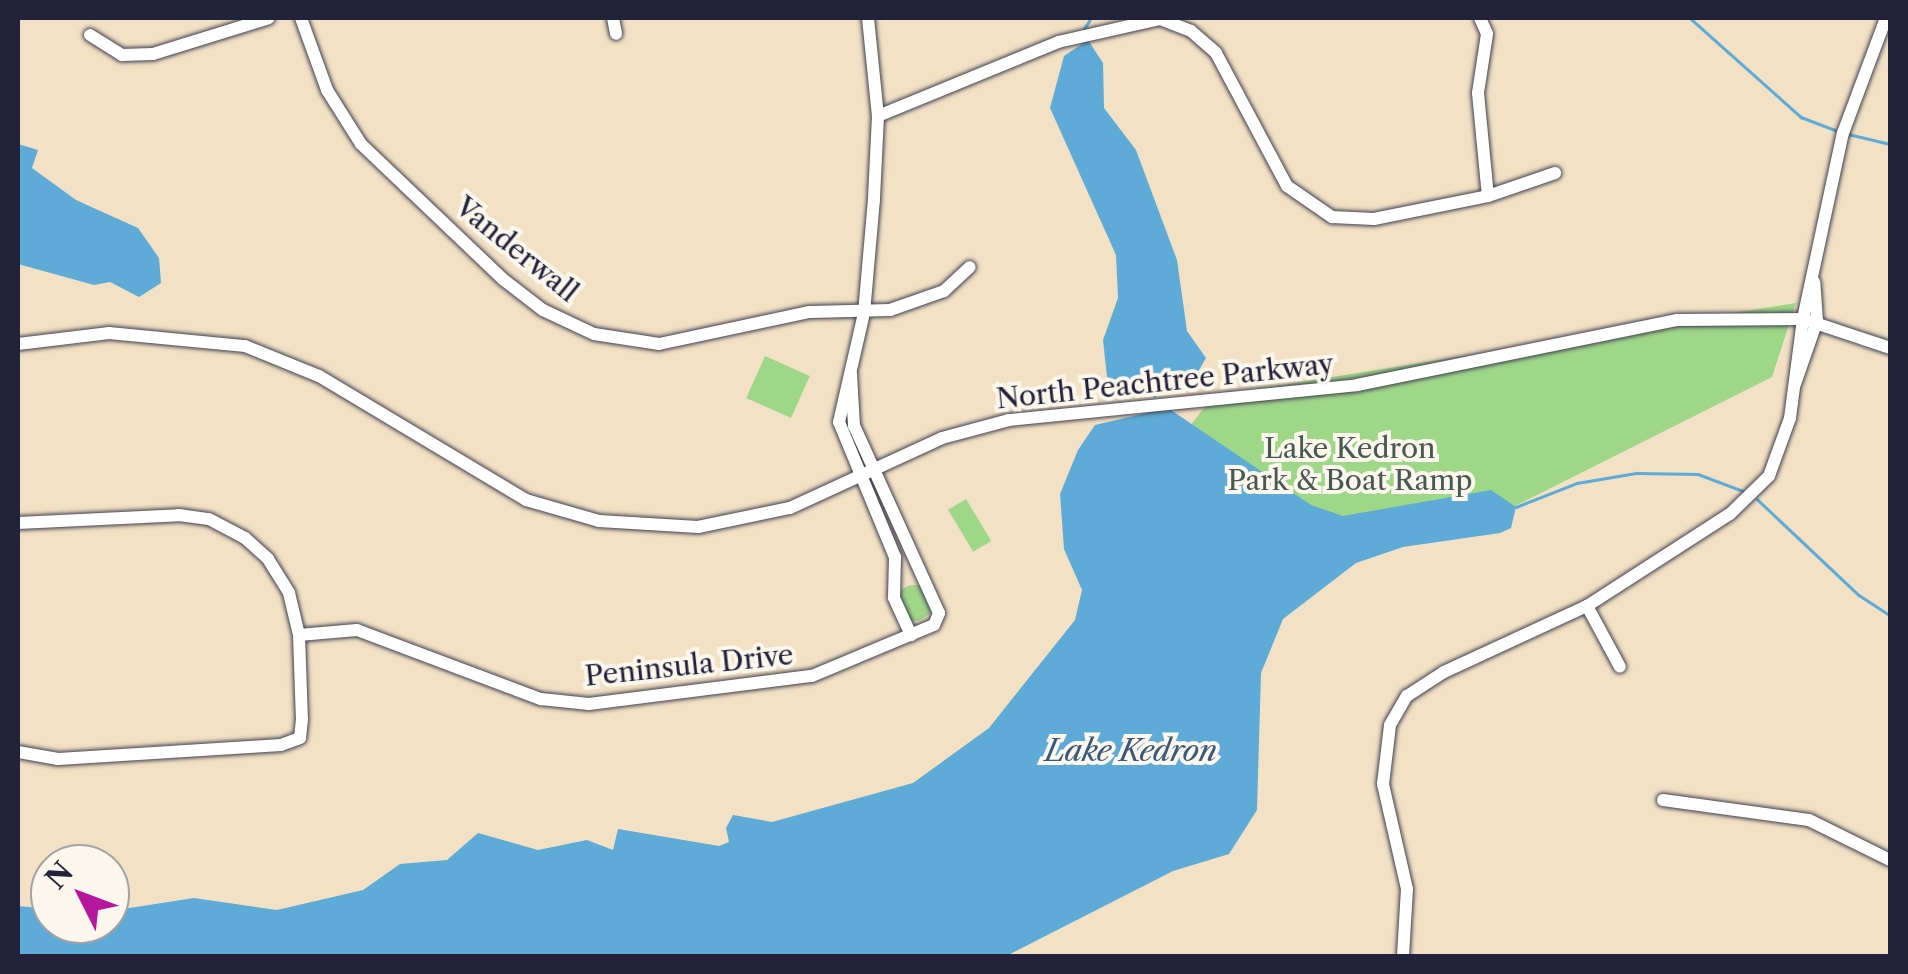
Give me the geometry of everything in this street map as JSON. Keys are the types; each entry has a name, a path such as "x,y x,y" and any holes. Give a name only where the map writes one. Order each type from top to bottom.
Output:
{"street":[{"path":"90,35 108,51 152,54 269,18"},
{"name":"Vanderwall","path":"302,18 326,90 361,144 504,280 565,323 659,344 810,312 864,313 917,304 970,266"},
{"path":"613,18 616,34"},
{"path":"851,374 854,426 939,612 934,625 911,635 894,598 898,568 858,478 839,422 864,313 878,116 868,18"},
{"path":"1480,18 1488,34 1478,93 1488,196"},
{"path":"1402,956 1407,889 1383,784 1390,725 1407,696 1444,672 1587,606 1750,496 1783,444 1810,320 1843,133 1883,22 1866,18"},
{"path":"878,116 1079,36 1160,19 1191,31 1216,53 1288,186 1332,217 1374,219 1488,196 1554,173"},
{"name":"North Peachtree Parkway","path":"18,344 109,333 246,346 320,376 498,488 600,521 727,523 790,508 942,438 1009,420 1358,385 1677,320 1730,314 1810,320 1890,348"},
{"path":"18,523 179,515 208,519 268,559 289,593 299,634 302,729 292,743 58,760 18,752"},
{"path":"898,568 915,560"},
{"path":"1587,606 1620,667"},
{"name":"Peninsula Drive","path":"299,634 356,630 541,699 588,704 812,676 911,635"},
{"path":"1663,800 1809,820 1890,860"}],"green space":[{"name":"Lake Kedron Park & Boat Ramp","path":"1796,303 1772,377 1497,515 1351,558 1181,438 1213,396"},
{"path":"765,356 810,376 791,418 746,398"},
{"path":"966,499 991,541 973,552 948,510"},
{"path":"914,585 927,590 932,603 927,616 914,621 901,616 896,603 901,590"}],"water":[{"path":"1088,40 1103,63 1104,108 1136,150 1177,260 1187,331 1206,358 1195,377 1123,383 1107,377 1103,340 1118,298 1116,255 1050,108 1064,56"},
{"path":"18,144 38,150 32,168 76,200 138,228 159,258 161,283 139,297 110,282 94,285 18,264"},
{"name":"Lake Kedron","path":"1168,408 1311,505 1343,516 1491,490 1516,507 1511,528 1500,533 1403,547 1356,563 1283,619 1261,673 1257,810 1229,854 1173,871 1006,956 18,956 18,906 30,907 30,944 130,944 130,908 194,898 277,910 363,890 400,864 447,860 478,833 538,850 587,840 613,850 618,829 719,846 729,842 726,828 733,815 772,822 913,783 989,728 1075,620 1082,590 1064,549 1060,494 1078,450 1095,425"}],"waterway":[{"path":"1084,29 1091,18"},
{"path":"1690,18 1801,117 1840,132"},
{"path":"1848,134 1890,144"},
{"path":"1154,380 1154,396"},
{"path":"1516,507 1577,483 1637,473 1698,474 1746,492"},
{"path":"1757,499 1859,595 1890,615"}]}
